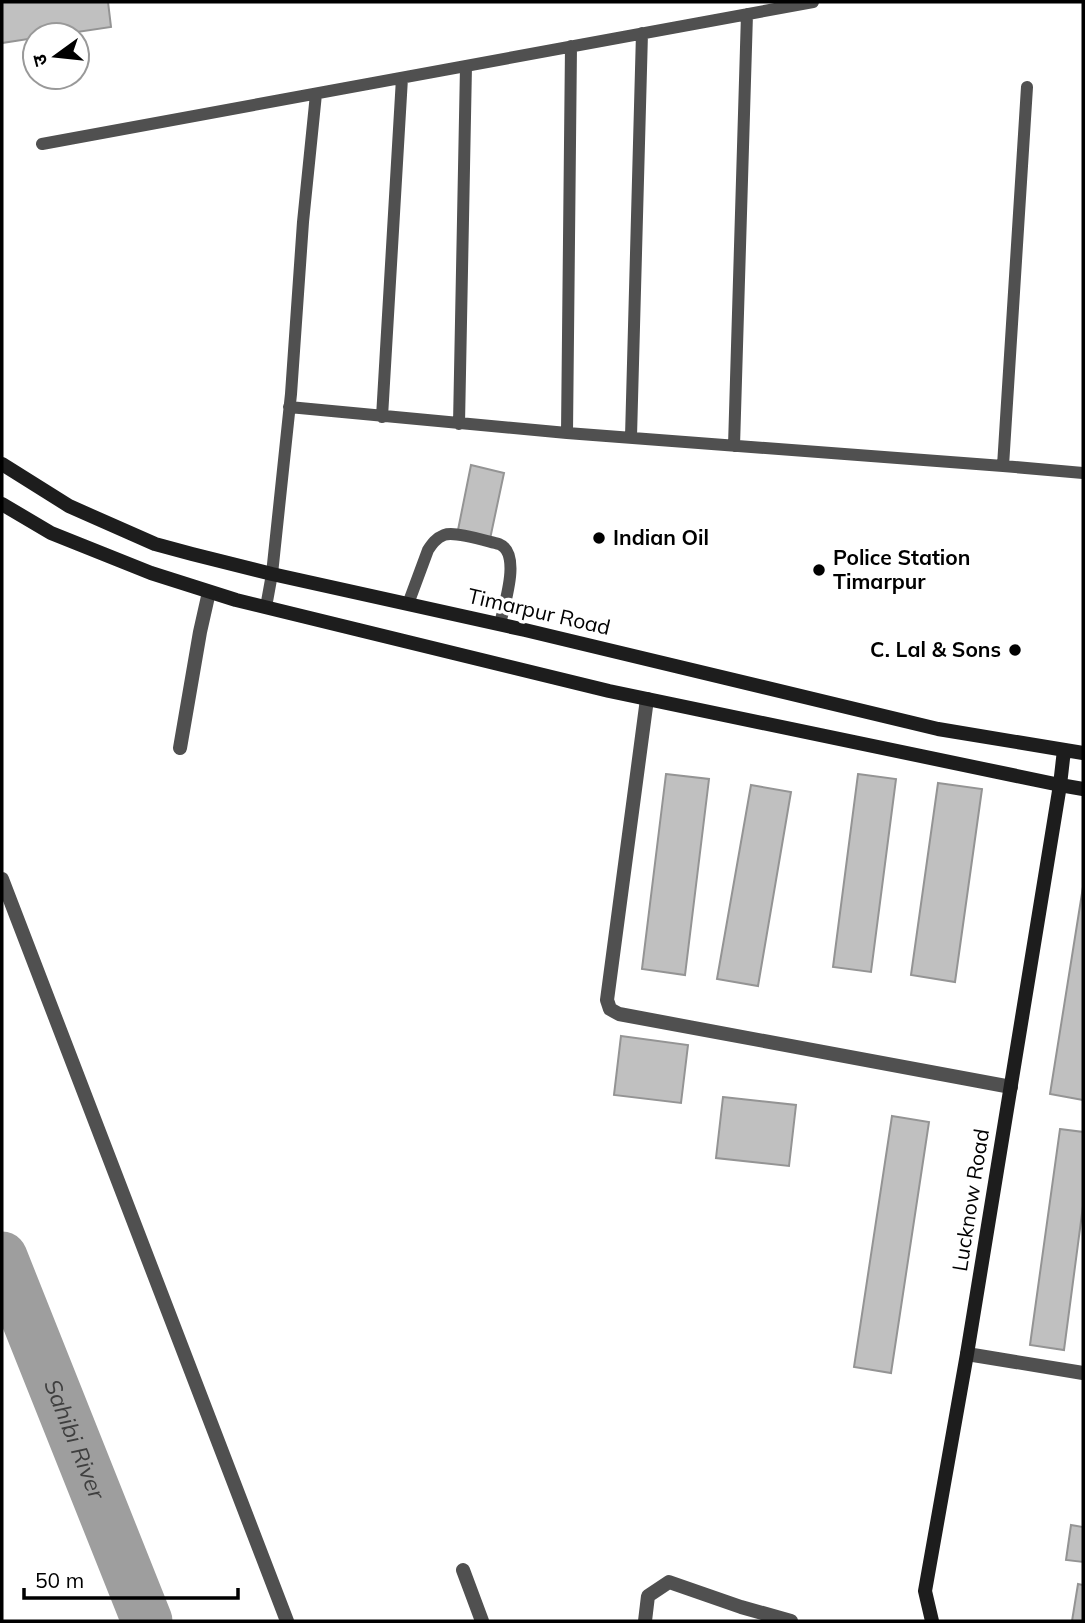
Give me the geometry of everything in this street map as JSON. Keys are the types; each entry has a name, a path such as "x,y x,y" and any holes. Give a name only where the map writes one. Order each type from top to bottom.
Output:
{"street":[{"name":"Timarpur Road","path":"2,464 69,506 155,544 272,574 500,624 938,729 1083,752"},
{"path":"2,504 51,533 151,573 209,592 596,688 1083,789"},
{"path":"180,748 209,592"},
{"path":"647,699 607,1000 610,1009 620,1014 1010,1087"},
{"name":"Lucknow Road","path":"932,1621 925,1591 967,1354 1064,750"},
{"path":"2,879 288,1621"},
{"path":"967,1354 1083,1373"},
{"path":"463,1570 482,1621"},
{"path":"645,1621 648,1596 669,1582 791,1621"}],"lane":[{"path":"42,144 813,2"},
{"path":"734,446 747,14"},
{"path":"631,437 642,33"},
{"path":"567,433 571,46"},
{"path":"459,424 466,66"},
{"path":"382,416 402,78"},
{"path":"1003,466 1027,87"},
{"path":"266,607 272,574 289,407 316,94"},
{"path":"289,407 567,433 1083,473"},
{"path":"408,604 428,550 441,536 450,534 499,544 505,547 511,558 500,624"}],"building":[{"path":"2,2 108,2 111,27 91,30 91,21 21,21 21,40 2,43"},
{"path":"471,465 504,473 490,539 458,530"},
{"path":"666,774 709,779 685,975 642,969"},
{"path":"858,774 896,779 871,972 833,967"},
{"path":"938,783 982,789 955,982 911,975"},
{"path":"751,785 791,792 758,986 717,979"},
{"path":"1083,887 1083,1100 1050,1094"},
{"path":"621,1036 688,1045 681,1103 614,1095"},
{"path":"723,1097 796,1105 789,1166 716,1158"},
{"path":"892,1116 929,1122 891,1373 854,1367"},
{"path":"1060,1129 1083,1132 1083,1206 1064,1350 1030,1345"},
{"path":"1071,1525 1083,1527 1083,1562 1066,1560"},
{"path":"1078,1584 1083,1585 1083,1621 1072,1621"}],"waterway":[{"name":"Sahibi River","path":"2,1257 147,1621"}],"place":[{"name":"Indian Oil","path":"599,538"},
{"name":"Police Station Timarpur","path":"819,570"},
{"name":"C. Lal & Sons","path":"1015,650"}]}
